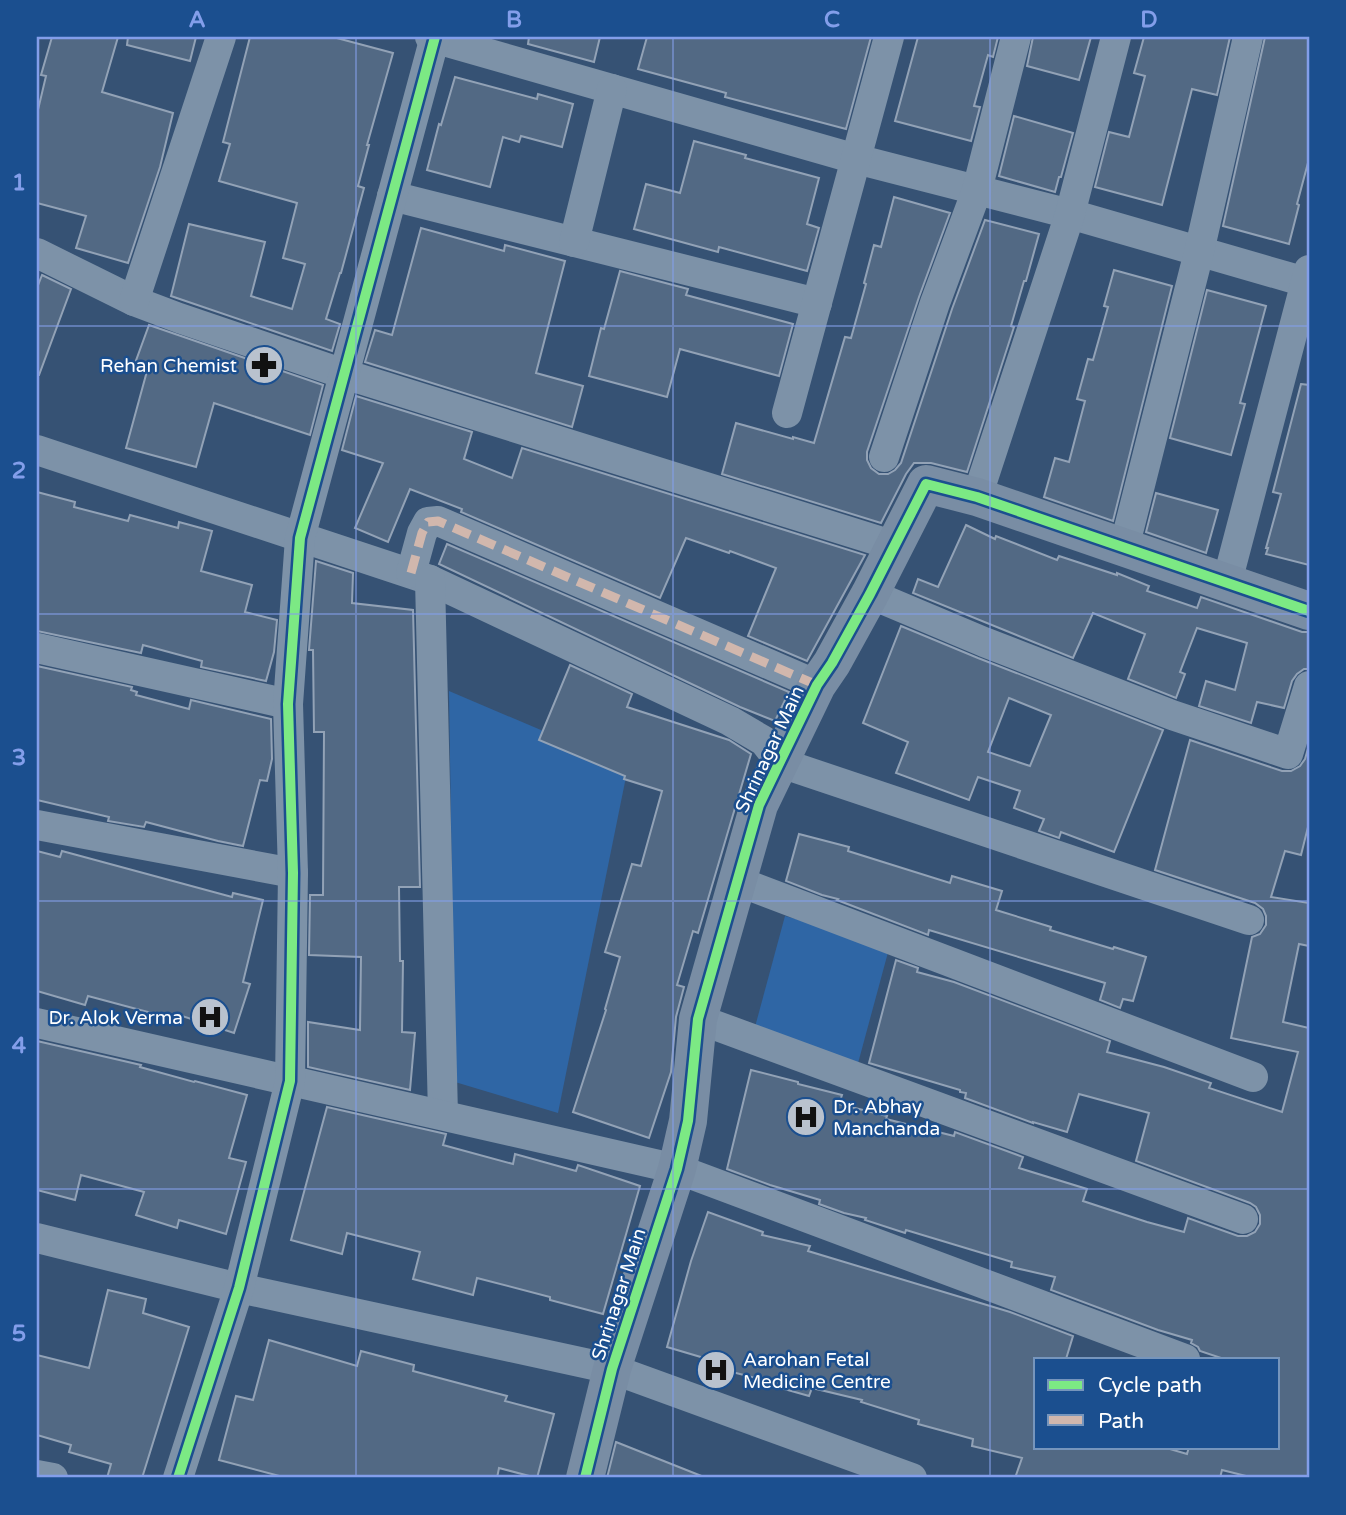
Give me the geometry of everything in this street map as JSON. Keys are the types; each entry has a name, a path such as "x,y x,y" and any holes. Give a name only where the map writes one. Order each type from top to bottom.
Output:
{"street":[{"path":"134,301 221,37"},
{"path":"178,1478 239,1289 290,1081 293,873 288,704 300,538 434,37 856,159 1308,279 1227,582"},
{"path":"787,413 889,37"},
{"path":"884,457 977,190 1016,37"},
{"path":"977,497 1070,214 1116,37"},
{"path":"1124,548 1199,252 1248,37"},
{"path":"574,242 612,89"},
{"path":"392,196 817,303"},
{"path":"37,253 134,301 179,318 344,374 895,546"},
{"path":"37,450 420,577 730,721 764,741 781,763 1249,920"},
{"name":"Shrinagar Main","path":"585,1478 612,1369 677,1169 688,1121 698,1020 759,805 817,685 870,594 926,484 977,497 1309,611"},
{"path":"443,1115 420,577 422,533 428,522 438,521 817,685"},
{"path":"870,594 984,642 1172,715 1287,754 1309,686"},
{"path":"37,648 288,704"},
{"path":"37,825 293,873"},
{"path":"737,881 1253,1077"},
{"path":"698,1020 1243,1219"},
{"path":"37,1023 677,1169 1182,1358"},
{"path":"37,1238 239,1289 612,1369 912,1478"},
{"path":"37,1475 53,1478"}],"shaded area":[{"path":"449,691 628,767 558,1113 455,1082"},
{"path":"785,916 890,945 857,1067 752,1038"}],"building":[{"path":"52,37 118,37 102,92 173,113 160,167 128,263 76,248 86,216 37,203 37,114 46,76 41,75"},
{"path":"128,37 196,37 190,61 127,45"},
{"path":"250,37 333,37 393,53 358,186 364,188 326,319 340,324 332,351 171,296 189,224 265,242 251,296 292,309 305,264 283,258 297,203 219,181 230,144 223,142"},
{"path":"529,37 600,37 594,62 528,44"},
{"path":"647,37 871,37 846,129 725,97 726,93 638,69"},
{"path":"918,37 998,37 993,57 988,55 974,106 980,107 971,141 895,121"},
{"path":"1033,37 1091,37 1079,80 1027,66"},
{"path":"1144,37 1230,37 1217,95 1192,89 1162,205 1095,187 1109,132 1129,137 1145,76 1134,73"},
{"path":"1265,37 1309,37 1309,159 1289,244 1223,226"},
{"path":"455,77 537,99 538,94 573,104 562,147 521,136 519,142 503,137 490,187 427,170"},
{"path":"1014,116 1073,133 1055,192 999,176"},
{"path":"694,141 819,178 807,224 819,228 807,271 719,247 718,252 634,229 646,184 680,193"},
{"path":"894,197 950,213 867,452 871,468 879,474 888,474 901,463 952,309 985,220 1039,234 1011,326 1014,327 967,472 931,463 914,463 881,523 722,474 736,423 814,443 845,337 851,338 874,245 881,247"},
{"path":"421,228 504,251 505,245 565,261 536,373 583,386 572,427 365,362 375,330 392,335"},
{"path":"1114,270 1172,286 1113,521 1044,497 1055,458 1069,462 1085,401 1077,399 1088,359 1093,360 1108,307 1104,306"},
{"path":"620,271 688,289 686,295 793,324 779,376 680,349 667,397 589,376"},
{"path":"42,275 71,289 37,375 37,288"},
{"path":"1207,290 1266,306 1240,403 1245,404 1231,455 1170,438"},
{"path":"149,325 323,385 310,435 214,403 196,467 126,448 147,371 134,366"},
{"path":"1301,384 1309,385 1309,565 1266,554 1281,494 1273,492"},
{"path":"356,396 472,432 464,459 512,478 522,448 865,555 807,661 748,636 776,568 686,538 660,598 461,512 462,509 410,489 388,542 355,528 383,463 342,450"},
{"path":"37,492 75,502 74,507 128,521 130,515 178,528 179,522 212,531 201,571 252,585 245,612 277,620 274,652 266,681 201,667 202,661 143,645 141,653 37,631"},
{"path":"1156,493 1218,510 1206,553 1146,532"},
{"path":"966,525 995,539 996,536 1057,560 1059,556 1117,573 1149,586 1147,591 1197,608 1201,597 1302,632 1309,632 1309,669 1304,669 1292,681 1284,708 1257,702 1251,723 1199,706 1206,681 1235,690 1247,643 1197,628 1180,672 1185,674 1176,698 1128,679 1145,634 1093,613 1073,658 913,593 918,579 938,587"},
{"path":"447,544 789,692 775,721 740,707 439,564"},
{"path":"316,561 353,573 352,603 413,610 420,887 399,887 400,961 403,961 402,1032 415,1033 410,1090 308,1067 308,1022 360,1030 361,957 309,955 310,895 323,895 324,732 314,732 313,650 309,650"},
{"path":"901,626 1163,730 1114,852 1061,832 1059,838 1039,831 1044,819 1014,808 1020,791 978,777 969,800 896,773 908,742 863,723","holes":["1009,698 1051,715 1030,766 988,752"]},
{"path":"570,665 632,694 627,707 729,740 751,754 698,933 693,931 677,985 684,987 676,1017 671,1072 649,1138 573,1112 620,957 605,952 632,864 641,866 662,791 624,779 625,776 539,740"},
{"path":"37,666 132,687 131,690 137,692 136,695 189,709 191,700 271,719 272,759 267,781 260,780 243,846 146,822 144,827 108,821 109,817 37,800"},
{"path":"1190,740 1282,771 1291,771 1300,766 1309,745 1309,823 1301,855 1285,851 1271,897 1309,903 1309,946 1299,944 1283,1022 1309,1028 1309,1478 1254,1478 1222,1470 1220,1478 1015,1478 1022,1458 972,1446 973,1439 918,1424 919,1420 861,1402 862,1400 812,1388 809,1396 763,1383 764,1380 720,1369 721,1363 667,1347 708,1212 763,1232 762,1235 810,1246 808,1251 1010,1312 1073,1336 1066,1358 1034,1358 1034,1448 1166,1448 1187,1454 1189,1448 1280,1448 1280,1358 1221,1358 1200,1351 1191,1343 1192,1340 1051,1290 1055,1277 1011,1267 1012,1262 865,1220 866,1218 819,1204 820,1200 727,1169 751,1070 842,1095 839,1104 954,1136 955,1132 1023,1157 1019,1168 1087,1189 1083,1201 1147,1222 1184,1232 1188,1218 1238,1236 1255,1232 1260,1224 1260,1215 1250,1203 1136,1161 1149,1113 1079,1094 1067,1132 1033,1123 965,1098 966,1093 960,1090 869,1063 896,960 918,968 917,972 954,982 1110,1041 1107,1052 1211,1083 1209,1088 1282,1112 1298,1052 1231,1038 1252,937 1260,934 1266,925 1263,909 1255,903 1155,870"},
{"path":"799,834 849,847 848,851 950,883 952,876 1002,891 996,910 1051,927 1050,930 1146,957 1133,1001 1123,999 1120,1008 1100,1000 1105,983 929,930 928,935 786,881"},
{"path":"37,851 60,857 62,851 232,897 233,893 263,900 243,982 250,984 234,1033 176,1014 174,1019 88,996 85,1005 37,991"},
{"path":"37,1041 141,1065 140,1067 247,1095 229,1158 246,1162 226,1234 179,1220 177,1228 136,1215 144,1192 81,1175 75,1200 37,1190"},
{"path":"327,1107 446,1134 443,1145 513,1164 515,1154 576,1171 578,1165 640,1186 603,1314 477,1278 473,1295 413,1279 420,1252 347,1233 342,1254 291,1240"},
{"path":"108,1290 146,1299 143,1313 189,1327 142,1478 107,1478 111,1464 69,1452 71,1445 37,1435 37,1355 89,1368"},
{"path":"269,1340 357,1366 361,1351 414,1365 413,1371 507,1396 505,1401 554,1414 537,1478 499,1468 497,1478 287,1478 219,1460 236,1396 253,1400"},
{"path":"616,1442 704,1477 704,1478 607,1478"}],"marked path":[{"path":"411,573 422,533 428,522 438,521 817,685"}],"cycle path":[{"path":"178,1478 239,1288 290,1081 293,873 288,704 300,538 435,37"},
{"path":"585,1478 612,1369 677,1169 688,1121 698,1019 759,805 817,685 870,594 926,484 977,497 1309,611"}],"place":[{"name":"Rehan Chemist","path":"264,365"},
{"name":"Dr. Alok Verma","path":"210,1017"},
{"name":"Dr. Abhay Manchanda","path":"806,1117"},
{"name":"Aarohan Fetal Medicine Centre","path":"716,1370"}]}
